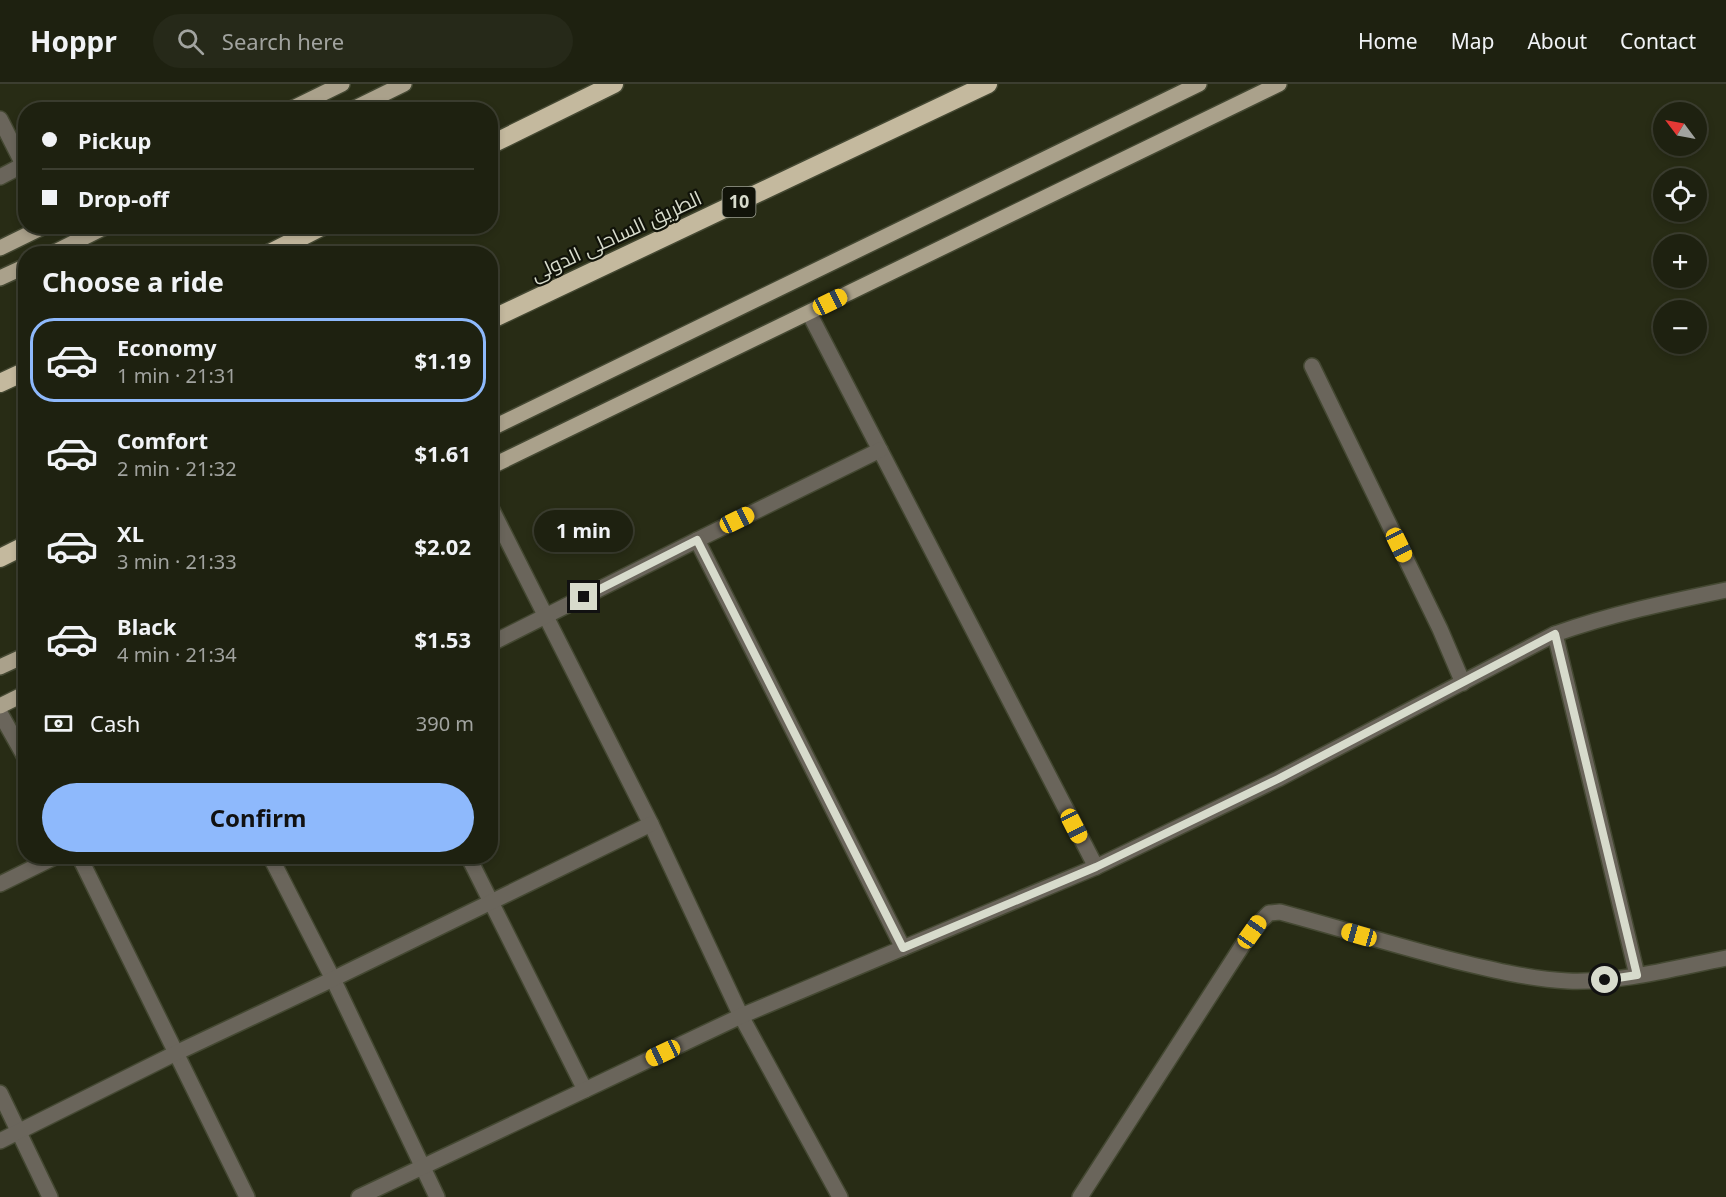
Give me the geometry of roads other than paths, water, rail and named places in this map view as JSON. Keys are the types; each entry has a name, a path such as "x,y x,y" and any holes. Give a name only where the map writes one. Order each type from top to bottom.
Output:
{"highway":[{"path":"498,141 614,84"},
{"name":"الطريق الساحلى الدولى","path":"498,316 988,84"},
{"path":"284,246 307,234"},
{"path":"0,383 18,374"},
{"path":"0,558 18,549"}],"main road":[{"path":"305,102 342,84"},
{"path":"367,102 404,84"},
{"path":"498,425 1199,84"},
{"path":"498,463 1279,84"},
{"path":"0,248 29,234"},
{"path":"67,246 91,234"},
{"path":"0,278 18,270"},
{"path":"0,667 18,659"},
{"path":"0,706 18,697"}],"street":[{"path":"0,119 18,156"},
{"path":"0,177 18,170"},
{"path":"809,313 1096,867"},
{"path":"1311,366 1440,629 1463,683"},
{"path":"498,640 880,450"},
{"path":"498,521 651,824 741,1016 840,1197"},
{"path":"697,540 903,948"},
{"path":"359,1197 741,1016 1096,867 1278,779 1555,634 1624,612 1726,590"},
{"path":"1555,634 1637,975"},
{"path":"0,713 18,745"},
{"path":"0,1141 176,1053 651,824"},
{"path":"0,884 41,864"},
{"path":"83,864 247,1197"},
{"path":"274,864 333,979 437,1197"},
{"path":"472,864 585,1090"},
{"path":"1080,1197 1244,943 1269,914 1280,912 1400,947 1496,971 1569,981 1605,980 1726,958"},
{"path":"0,1094 50,1197"}]}
